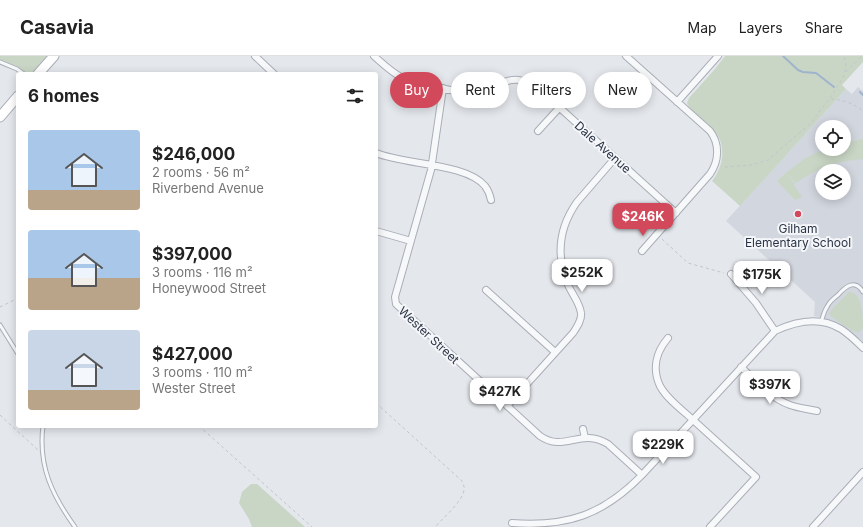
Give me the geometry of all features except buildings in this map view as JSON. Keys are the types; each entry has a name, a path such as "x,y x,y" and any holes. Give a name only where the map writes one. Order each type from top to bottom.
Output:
{"street":[{"path":"40,72 54,56"},
{"path":"255,56 270,72"},
{"name":"Dale Avenue","path":"374,56 392,72"},
{"path":"626,56 713,135 718,153 715,165 710,173 642,251"},
{"path":"677,102 718,56"},
{"name":"Dale Avenue","path":"443,88 476,93 482,92 506,81 517,79"},
{"path":"0,117 16,98"},
{"path":"378,232 411,241 432,166 440,108"},
{"path":"538,131 559,108"},
{"name":"Dale Avenue","path":"559,108 676,213"},
{"path":"378,154 402,161 432,166 474,177 485,186 491,200"},
{"path":"507,406 573,332 579,323 581,318 579,308 567,282 561,263 560,243 562,232 568,216 577,202 615,158"},
{"name":"Wester Street","path":"411,241 395,297 396,304 402,311 540,436 548,441 563,442 585,438 595,438 608,444 642,475"},
{"path":"731,274 756,303 775,331"},
{"path":"486,290 555,352"},
{"path":"512,523 564,524 602,507 622,494 642,475 775,331 789,324 801,322 821,322 840,329 862,344"},
{"path":"668,338 661,346 656,359 658,379 666,394 756,477 710,527"},
{"path":"741,367 773,396 781,401 797,407 817,411"},
{"path":"583,429 585,438"},
{"path":"812,527 863,472"}],"lane":[{"path":"0,62 21,72"},
{"path":"821,322 828,306 847,286 854,285 861,288 863,292"},
{"path":"0,325 16,351"},
{"path":"43,428 42,459 50,487 75,527"}],"path":[{"path":"844,56 847,69"},
{"path":"725,167 756,164 771,158 811,123 830,99 847,69 862,56"},
{"path":"830,99 844,100 863,111"},
{"path":"662,239 688,263 731,274"},
{"path":"0,307 16,299"},
{"path":"378,405 464,485 462,498 435,527"},
{"path":"0,415 42,454"},
{"path":"201,428 312,527"}],"shaded area":[{"name":"Gilham Elementary School","path":"858,87 863,91 863,342 841,325 830,320 814,316 815,302 726,221 815,123 815,156 851,156 851,120 818,120 846,89 852,94"}],"green space":[{"path":"0,56 47,56 33,72 25,72 16,66 0,60"},
{"path":"725,56 863,56 863,62 842,85 846,89 818,120 815,120 815,123 740,206 712,181 721,162 722,148 720,141 713,129 689,107 687,103 689,98"},
{"path":"863,139 863,159 845,161 836,164 815,164 815,172 796,183 786,173 804,159 815,154 815,156 851,156 851,142"},
{"path":"786,173 795,184 794,185 802,197 795,200 777,181"},
{"path":"849,292 854,293 860,301 863,329 858,333 851,330 829,314"},
{"path":"251,484 257,484 305,527 252,527 239,503 242,492"}],"waterway":[{"path":"783,56 798,70 816,73 834,87"},
{"path":"860,92 863,95"}],"place":[{"name":"Gilham Elementary School","path":"798,214"}]}
